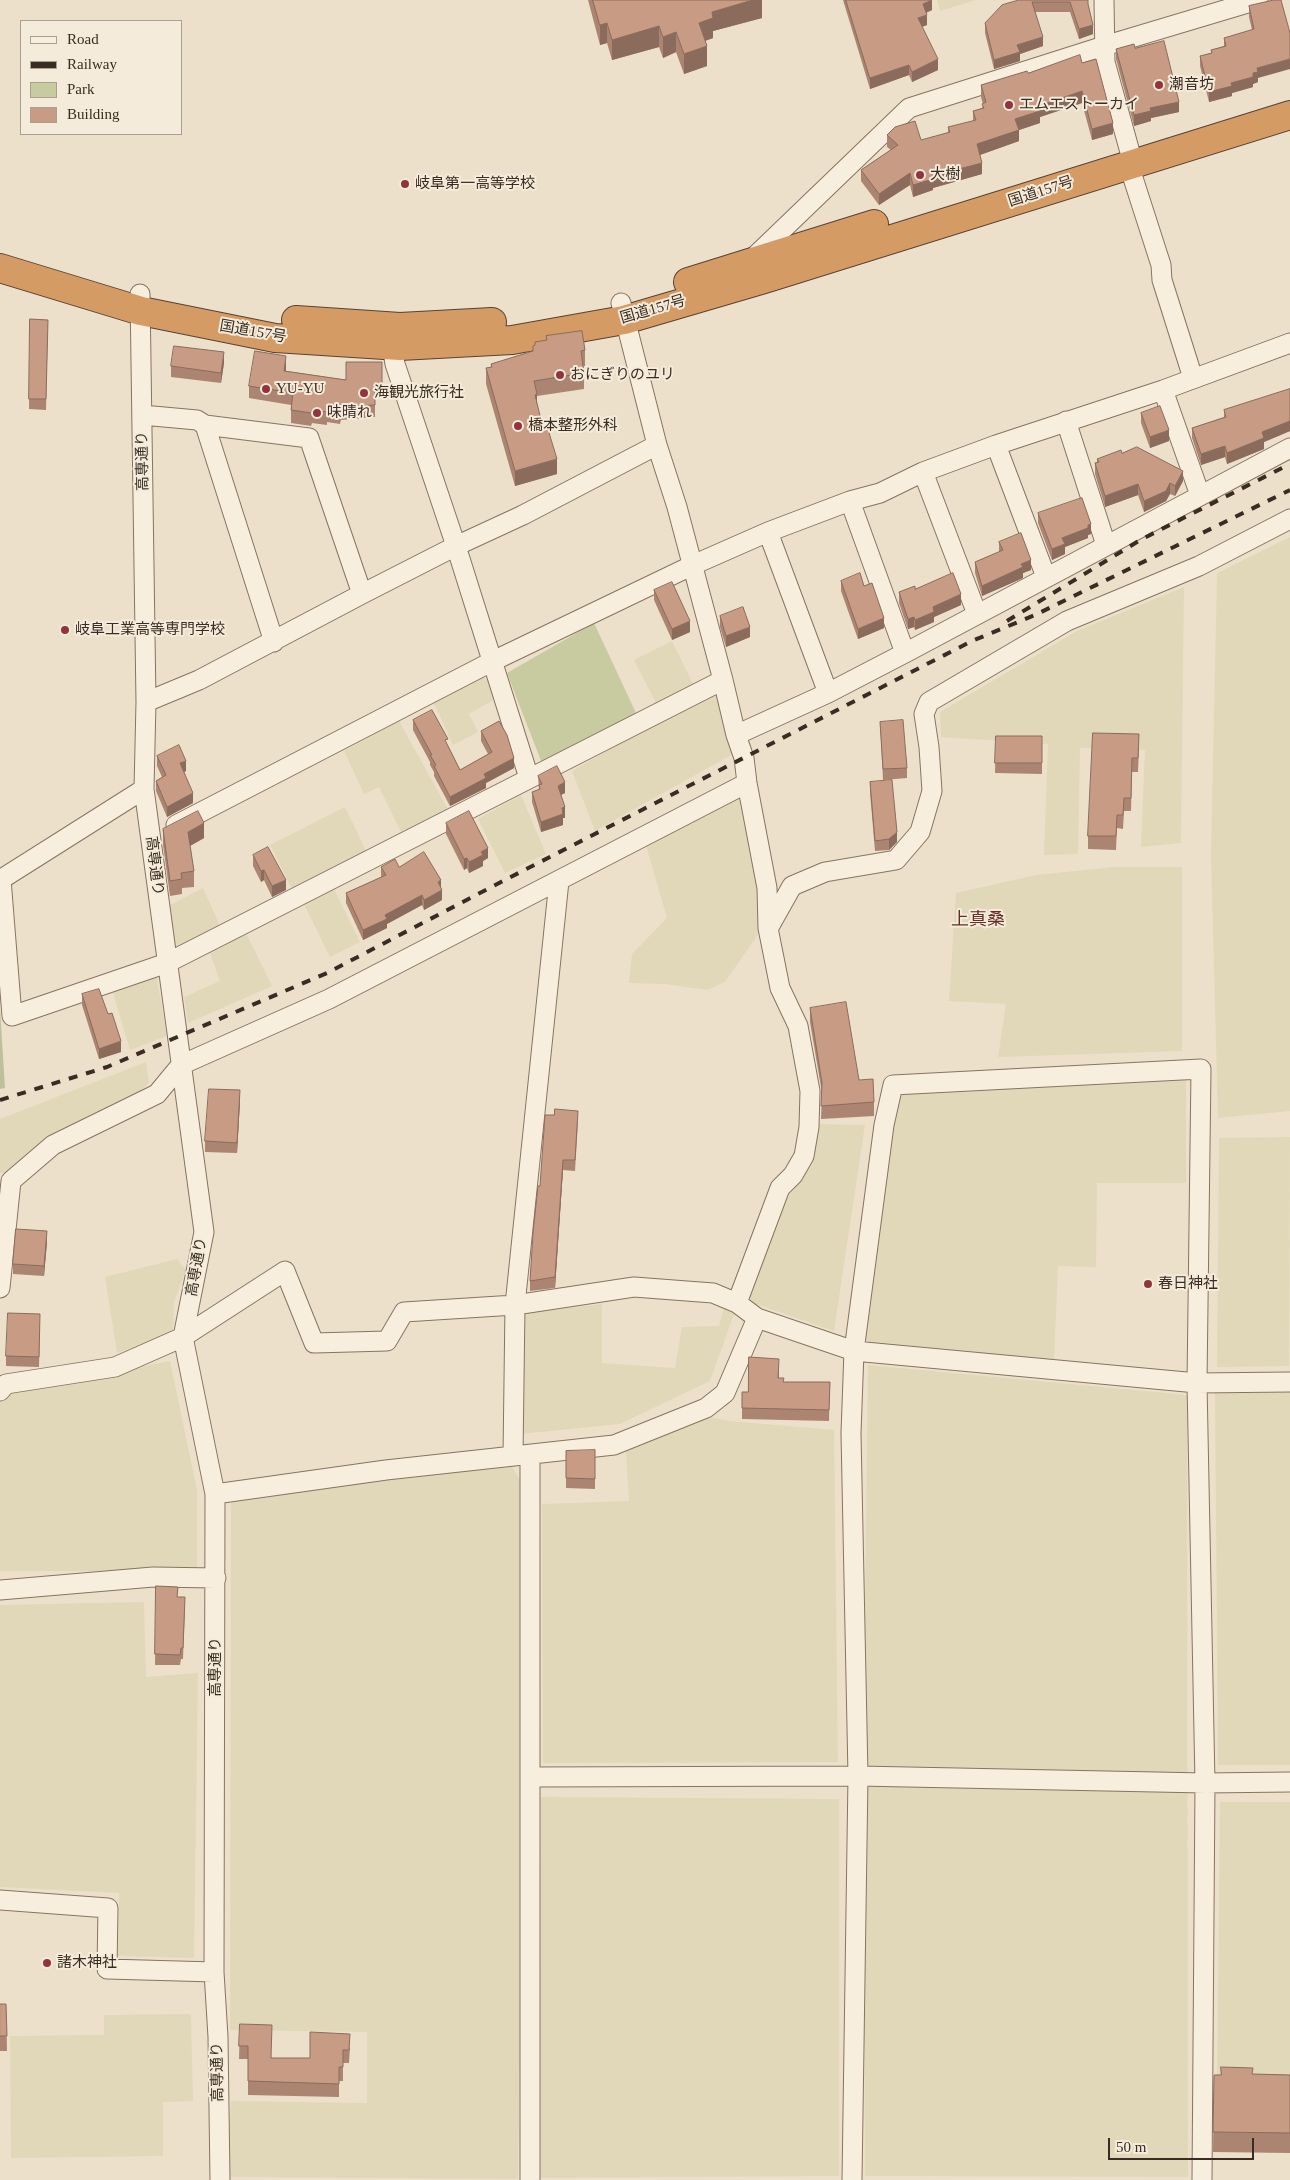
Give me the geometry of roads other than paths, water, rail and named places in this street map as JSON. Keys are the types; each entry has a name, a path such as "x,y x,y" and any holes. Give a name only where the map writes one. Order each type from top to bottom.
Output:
{"highway":[{"name":"国道157号","path":"0,268 140,302 275,338 392,346 512,340 622,311 774,276 1131,155 1290,97"},
{"name":"国道157号","path":"0,252 140,302 276,319 400,327 509,322 622,311 748,262 1131,155 1290,115"}],"street":[{"path":"1104,0 1105,62 1131,155 1133,178 1161,265 1162,280 1193,378"},
{"path":"748,262 910,108 1104,46 1258,0"},
{"name":"高専通り","path":"140,302 146,702 144,788 204,1232 183,1337 215,1494 214,1972 218,2037 220,2180"},
{"path":"622,311 656,445 693,566 736,735 744,758 767,888 768,928 780,988 798,1026 810,1091 809,1127 804,1156 793,1175 780,1188 737,1304"},
{"path":"151,838 492,662 768,532 850,501 880,492 923,472 996,445 1163,390 1290,343"},
{"path":"392,346 395,364 456,546 530,778"},
{"path":"1163,390 1200,496"},
{"path":"142,415 198,420 205,425 309,438 362,594"},
{"path":"1066,421 1106,545"},
{"path":"205,425 274,642"},
{"path":"146,702 200,680 362,594 456,546 523,515 656,445"},
{"path":"996,445 1046,577"},
{"path":"736,735 828,693 1290,448"},
{"path":"923,472 977,614"},
{"path":"850,501 905,653"},
{"path":"768,928 792,886 825,872 896,860 920,832 932,791 929,747 924,714 930,702 1067,621 1199,566 1290,519"},
{"path":"768,532 828,693"},
{"path":"144,788 0,879 12,1016 167,963 723,680"},
{"path":"0,1288 11,1181 53,1145 157,1094 182,1065 330,999 747,783"},
{"path":"530,2180 531,1777 522,1456 515,1304 560,881"},
{"path":"852,2180 858,1776 851,1433 854,1350 884,1125 893,1085 1201,1069 1197,1383 1205,1783 1202,2180"},
{"path":"0,1391 6,1384 115,1367 183,1337 285,1271 314,1343 387,1341 404,1312 515,1304 634,1287 713,1293 737,1304 757,1318 854,1350 1197,1383 1290,1382"},
{"path":"215,1494 386,1470 614,1445 706,1408 725,1393 757,1318"},
{"path":"0,1590 154,1577 216,1578"},
{"path":"531,1777 858,1776 1205,1783 1290,1782"},
{"path":"0,1900 108,1908 107,1969 214,1972"}],"railway":[{"path":"1007,621 1142,539 1290,464"},
{"path":"0,1100 107,1067 327,973 972,641 1035,615 1290,490"}],"place":[{"name":"潮音坊","path":"1159,85"},
{"name":"エムエストーカイ","path":"1009,105"},
{"name":"大樹","path":"920,175"},
{"name":"岐阜第一高等学校","path":"405,184"},
{"name":"おにぎりのユリ","path":"560,375"},
{"name":"YU-YU","path":"266,389"},
{"name":"海観光旅行社","path":"364,393"},
{"name":"味晴れ","path":"317,413"},
{"name":"橋本整形外科","path":"518,426"},
{"name":"岐阜工業高等専門学校","path":"65,630"},
{"name":"春日神社","path":"1148,1284"},
{"name":"諸木神社","path":"47,1963"}],"district":[{"name":"上真桑","path":"978,920"}]}
